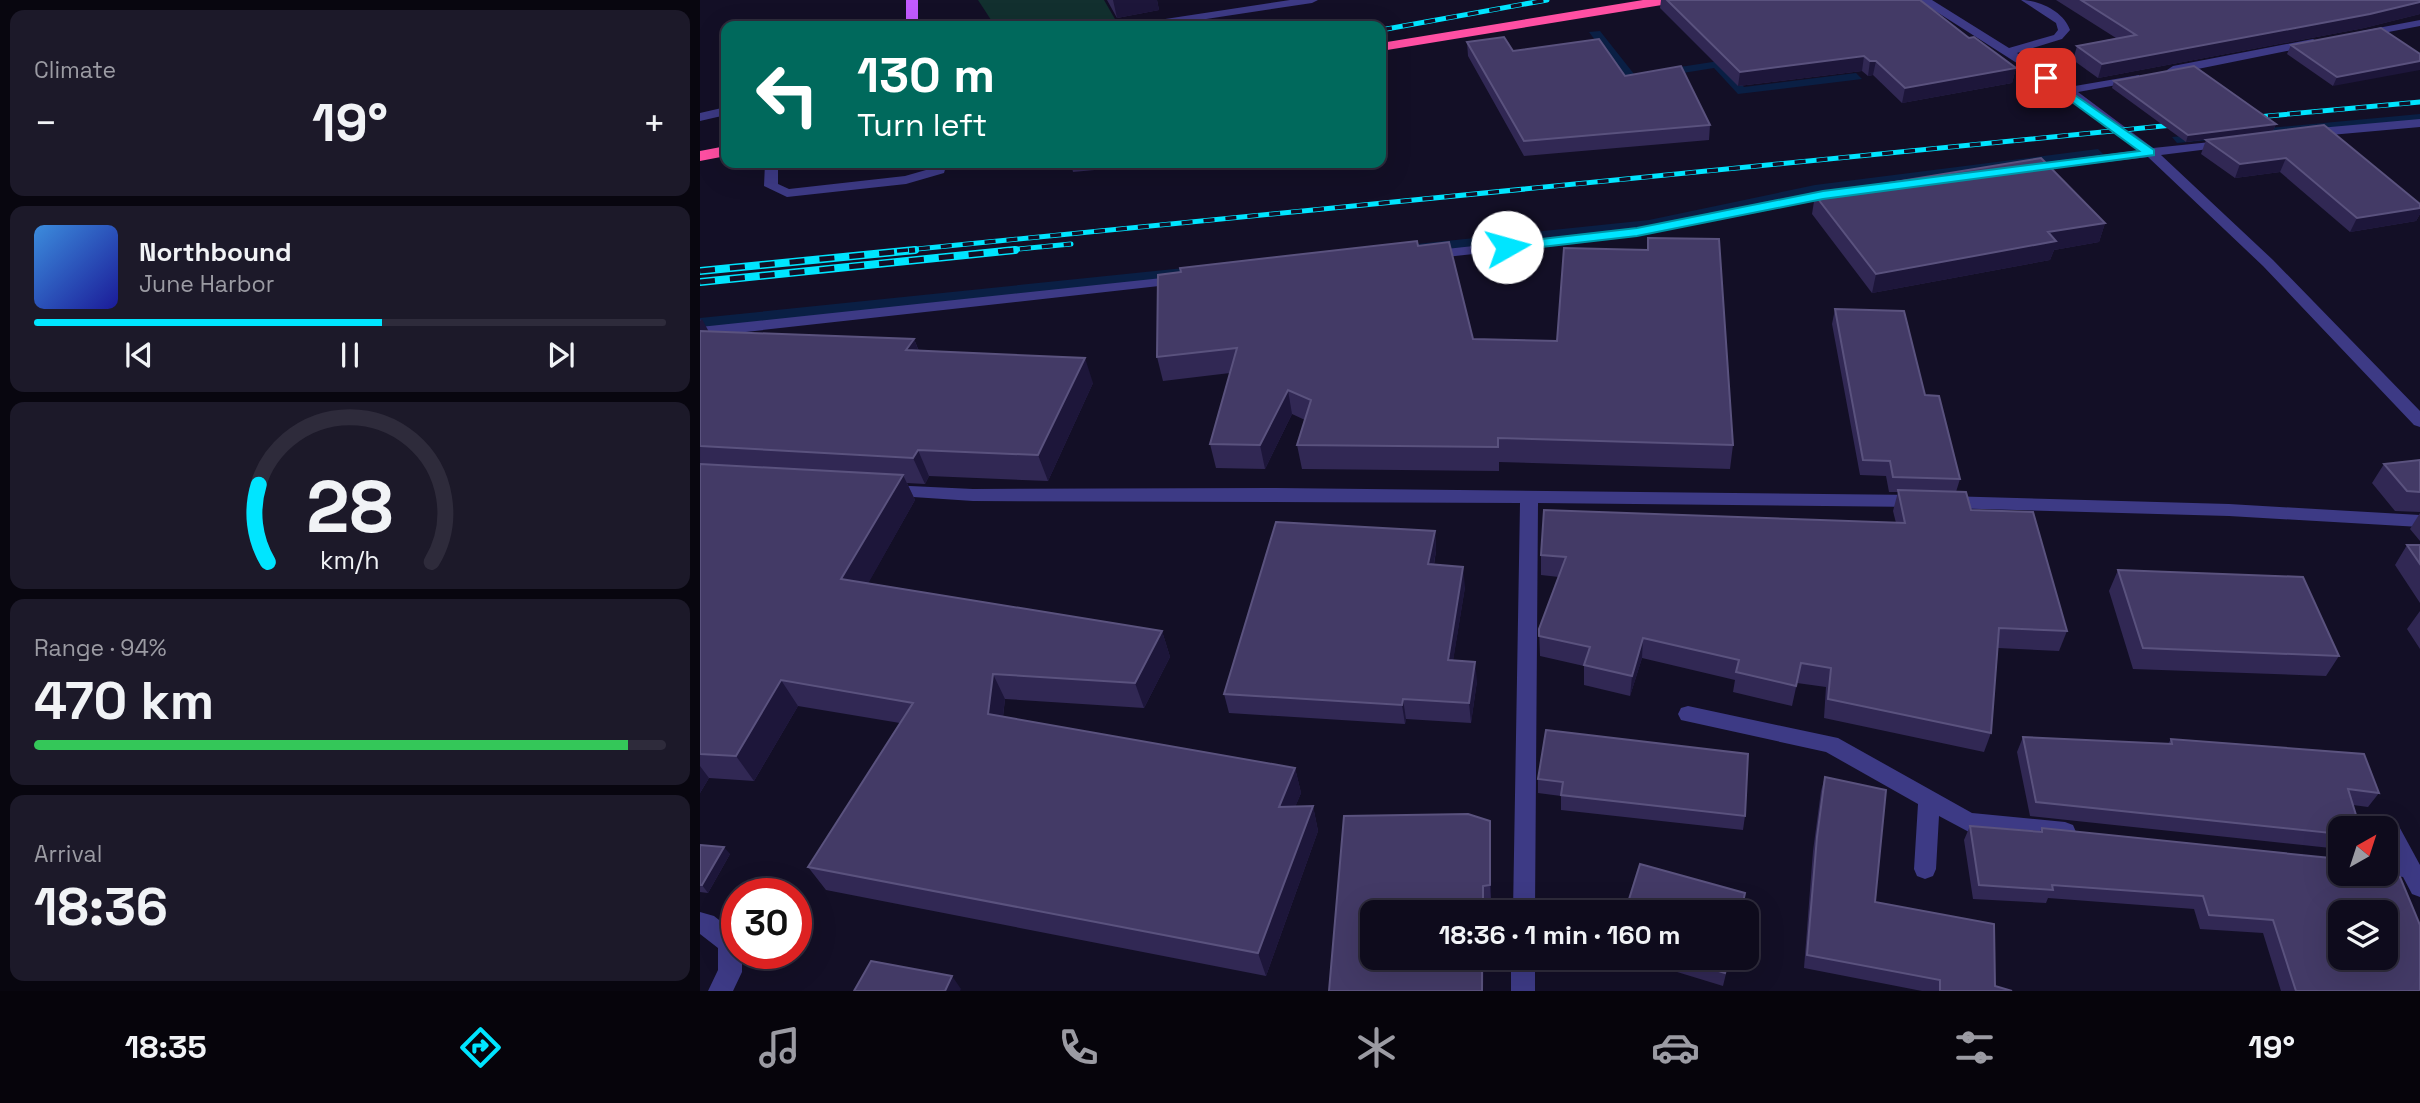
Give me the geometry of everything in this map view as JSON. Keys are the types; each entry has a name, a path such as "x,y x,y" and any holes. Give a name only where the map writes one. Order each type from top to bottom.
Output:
{"highway":[{"path":"1386,46 1668,0"},
{"path":"700,156 721,152"}],"main road":[{"path":"912,0 912,21"}],"street":[{"path":"1172,21 1312,0"},
{"path":"1924,0 2065,91 2149,153 2233,229 2420,421"},
{"path":"2007,52 2058,37 2064,30 2061,21 2027,0"},
{"path":"2352,36 2420,23"},
{"path":"2161,73 2325,41"},
{"path":"2065,91 2147,75"},
{"path":"700,117 721,112"},
{"path":"2299,134 2420,123"},
{"path":"2013,170 2245,141"},
{"path":"772,168 771,186 787,193 906,180 939,168"},
{"path":"1413,257 1637,232 1850,192"},
{"path":"700,332 1196,279"},
{"path":"877,490 973,495 1931,502 2229,510 2420,521"},
{"path":"1524,900 1529,497"},
{"path":"1688,714 1831,744 1969,822 2079,834"},
{"path":"1925,869 1929,799"},
{"path":"2398,846 2415,878"},
{"path":"2398,871 2415,878"},
{"path":"700,923 706,924 730,943 730,972 720,991"},
{"path":"1522,991 1523,970"}],"green space":[{"path":"978,0 1104,0 1116,21 992,21"}],"water":[{"path":"1600,31 1634,74 1719,61 1744,87 1856,73 1862,79 1738,94 1714,68 1626,82 1589,32"},
{"path":"2420,114 2420,120 2177,143 2172,137"},
{"path":"2098,149 2106,157 1818,193 1651,230 700,328 700,318 1649,220 1815,185"}],"building":[{"path":"1667,0 1920,0 1969,38 1974,37 2016,68 1905,88 1876,61 1870,61 1864,56 1740,72"},
{"path":"2081,0 2420,2 2370,14 2102,64 2077,46 2136,35"},
{"path":"2381,28 2420,54 2420,61 2337,77 2291,45"},
{"path":"1504,37 1513,51 1599,39 1625,76 1681,66 1710,125 1524,141 1467,42"},
{"path":"2194,66 2276,124 2188,135 2114,81"},
{"path":"2324,125 2420,204 2420,208 2357,218 2286,158 2240,164 2206,140"},
{"path":"2041,158 2105,223 2048,232 2056,241 1876,274 1815,195"},
{"path":"1648,238 1719,239 1733,445 1498,438 1498,447 1297,445 1311,400 1288,390 1260,445 1210,444 1237,348 1157,357 1158,275 1181,272 1180,268 1417,241 1418,246 1449,242 1473,339 1557,341 1564,248 1648,250"},
{"path":"1835,309 1904,311 1925,395 1939,396 1960,479 1893,477 1890,461 1863,460"},
{"path":"700,331 914,339 906,350 1085,358 1038,455 918,450 913,458 700,446"},
{"path":"2420,460 2420,492 2407,491 2384,464"},
{"path":"700,464 903,475 841,579 1162,631 1135,683 993,674 988,714 1295,768 1279,807 1313,806 1258,953 808,867 913,703 781,680 736,756 700,754"},
{"path":"1898,490 1966,492 1971,510 2033,512 2067,631 1999,628 1991,733 1828,699 1831,668 1801,663 1796,686 1736,672 1739,660 1643,638 1632,676 1584,665 1590,647 1539,636 1539,629 1566,557 1541,555 1544,510 1905,523"},
{"path":"1276,522 1435,531 1428,564 1463,567 1448,660 1475,662 1469,703 1403,699 1402,705 1224,694"},
{"path":"2407,545 2420,545 2420,564"},
{"path":"2118,570 2303,577 2339,656 2143,648"},
{"path":"1546,730 1748,754 1745,816 1561,795 1563,782 1538,779"},
{"path":"2023,737 2172,744 2171,739 2364,754 2379,793 2348,789 2356,816 2328,816 2328,833 2036,802"},
{"path":"1825,777 1886,790 1875,902 1994,924 1995,986 2012,991 1940,991 1940,980 1807,955"},
{"path":"1468,814 1490,821 1490,885 1483,886 1483,900 1360,900 1360,970 1482,970 1482,991 1329,991 1344,816"},
{"path":"1970,826 2042,832 2042,828 2328,858 2328,886 2398,886 2400,877 2420,925 2420,991 2296,991 2273,920 2209,915 2203,896 2052,885 2053,890 1979,885"},
{"path":"700,845 724,847 702,885 700,885"},
{"path":"1640,864 1745,893 1744,900 1629,900"},
{"path":"871,961 952,976 945,991 854,991"}],"railway":[{"path":"1386,29 1547,0"},
{"path":"2246,118 2420,102"},
{"path":"897,251 2183,124"},
{"path":"998,251 1071,244"},
{"path":"700,271 915,250"},
{"path":"700,282 1015,250"}],"route":[{"path":"1507,247 1637,232 1823,195 2149,153 2121,130 2046,78"}]}
